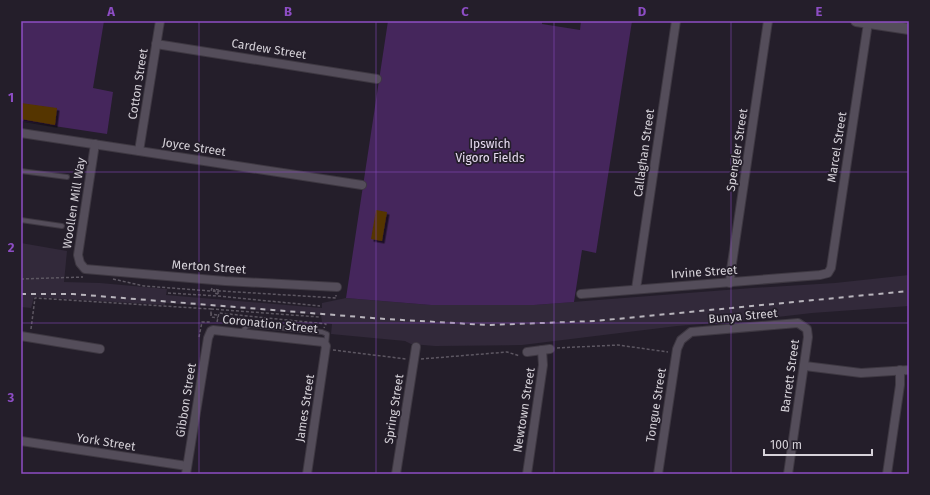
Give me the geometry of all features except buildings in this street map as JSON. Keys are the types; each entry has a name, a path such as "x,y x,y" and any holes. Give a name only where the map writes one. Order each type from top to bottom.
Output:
{"street":[{"name":"Cotton Street","path":"139,150 160,21"},
{"name":"Callaghan Street","path":"636,289 676,21"},
{"name":"Spengler Street","path":"730,283 768,21"},
{"path":"856,21 909,29"},
{"name":"Marcel Street","path":"828,274 831,268 868,23"},
{"name":"Cardew Street","path":"156,44 377,79"},
{"name":"Joyce Street","path":"21,133 362,185"},
{"name":"Woollen Mill Way","path":"81,265 78,255 96,144"},
{"name":"Merton Street","path":"81,265 85,269 92,270 226,281 337,287"},
{"name":"Irvine Street","path":"581,294 828,274"},
{"name":"Bunya Street","path":"681,340 690,332 798,323 807,329"},
{"name":"Barrett Street","path":"788,474 805,366 808,337 807,329"},
{"name":"Coronation Street","path":"211,331 323,342 330,348"},
{"name":"Gibbon Street","path":"186,470 208,338 211,331"},
{"path":"21,336 100,348"},
{"name":"Tongue Street","path":"658,474 676,354 681,340"},
{"name":"Spring Street","path":"396,474 416,347"},
{"name":"James Street","path":"307,474 330,348"},
{"name":"Newtown Street","path":"526,354 549,350"},
{"name":"Newtown Street","path":"527,474 543,365 549,350"},
{"path":"805,366 861,373 909,370"},
{"path":"887,474 900,384 900,370"},
{"name":"York Street","path":"21,441 186,470"}],"lane":[{"path":"21,171 67,177"},
{"path":"21,220 62,226"},
{"path":"240,333 247,326 252,325 322,332 327,334 330,348"}],"path":[{"path":"21,279 89,277"},
{"path":"107,278 144,286 210,290 218,293 320,306"},
{"path":"168,293 218,293 336,298 337,287"},
{"path":"210,290 211,288 222,289"},
{"path":"31,329 35,298 319,317"},
{"path":"212,310 211,317 218,318"},
{"path":"212,314 326,324 322,332"},
{"path":"28,317 33,317"},
{"path":"549,350 557,348 618,345 676,354"},
{"path":"330,348 396,359 407,359"},
{"path":"419,359 507,352 526,354"}],"shaded area":[{"path":"21,243 67,251 64,282 100,283 167,289 166,295 322,308 322,303 346,298 431,305 534,305 835,283 909,275 909,306 812,313 677,326 522,345 435,346 411,344 405,341 331,334 332,324 322,322 321,315 165,303 165,305 34,297 31,308 21,307"}],"green space":[{"path":"21,21 104,21 93,88 113,92 107,134 21,121"},
{"name":"Ipswich Vigoro Fields","path":"388,21 542,21 542,24 580,30 581,21 632,21 596,253 582,250 574,302 534,305 431,305 346,298"}],"railway":[{"path":"21,294 73,294 385,319 488,325 595,321 909,291"}]}
